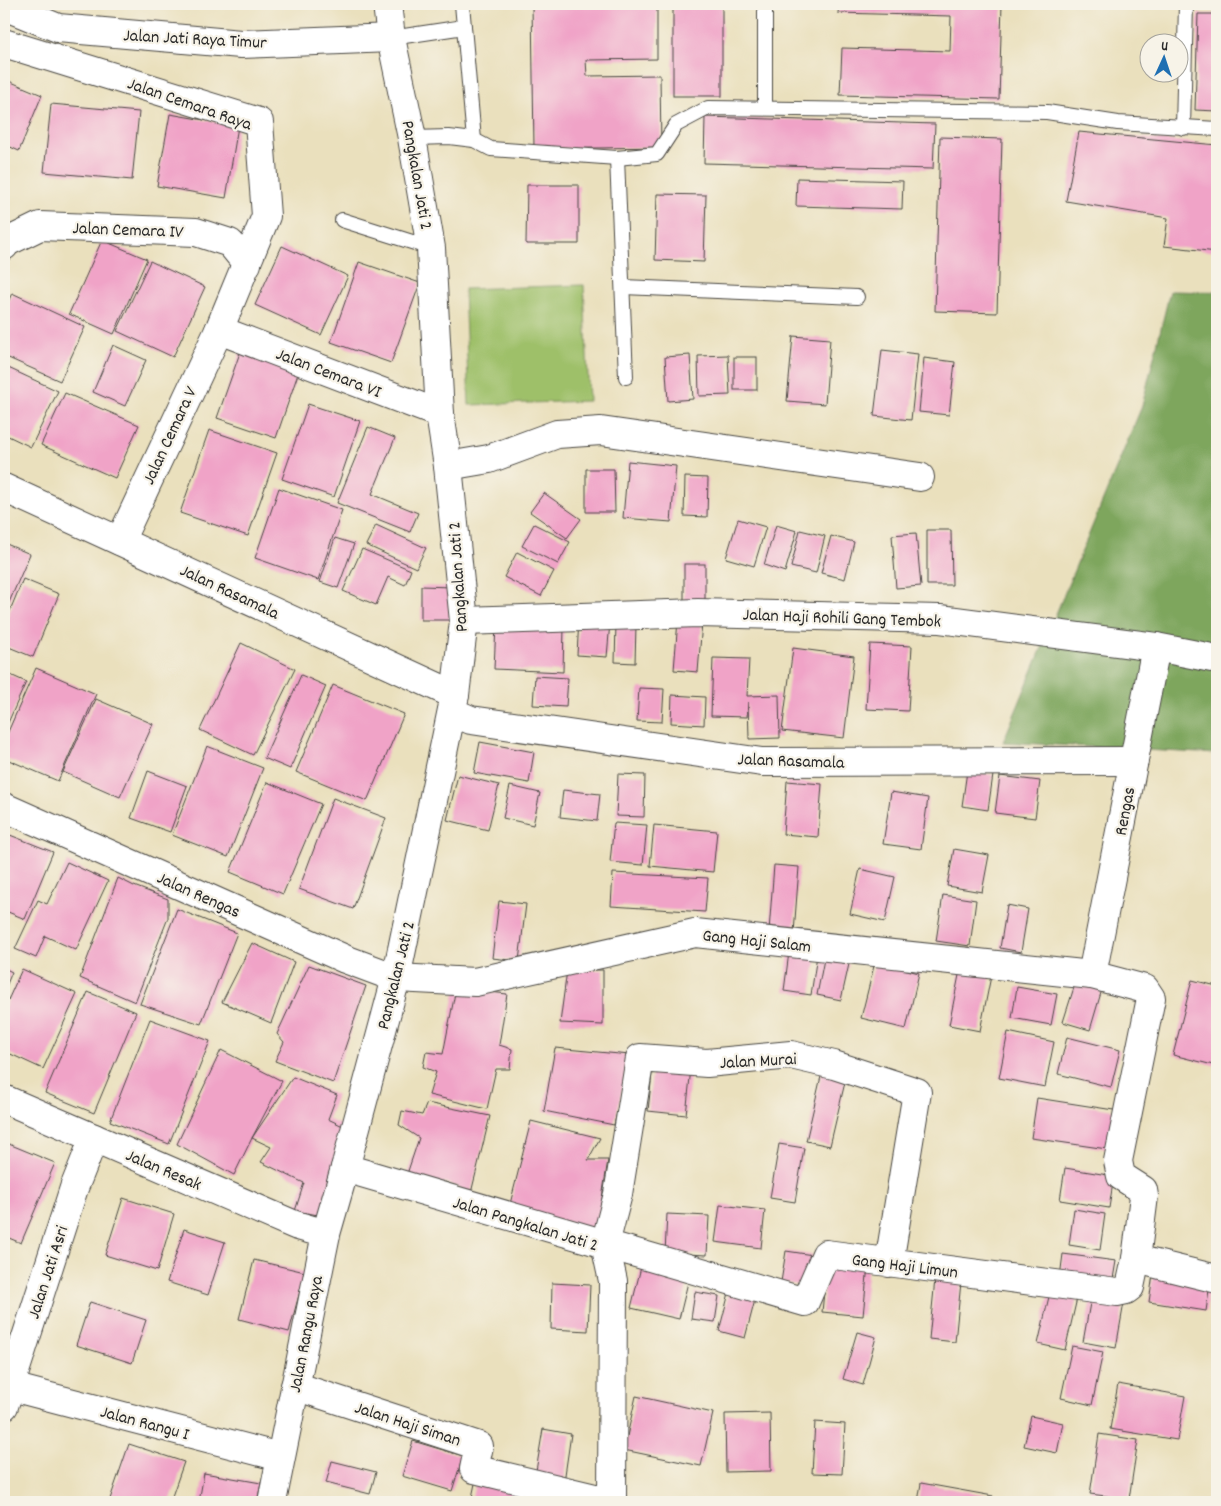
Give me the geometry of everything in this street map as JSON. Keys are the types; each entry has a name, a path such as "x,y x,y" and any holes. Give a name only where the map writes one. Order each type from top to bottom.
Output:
{"street":[{"name":"Pangkalan Jati 2","path":"345,1168 396,978 454,703 464,621 448,466 440,414 431,248 412,138 391,38 387,4"},
{"name":"Jalan Jati Raya Timur","path":"4,6 241,44 391,38"},
{"name":"Jalan Cemara Raya","path":"4,43 258,122 266,216 219,330"},
{"name":"Jalan Cemara IV","path":"4,246 5,243 40,226 196,232 230,243 247,264"},
{"name":"Jalan Cemara VI","path":"219,330 440,414"},
{"name":"Jalan Cemara V","path":"120,541 219,330"},
{"path":"448,466 489,459 557,434 601,431 920,477"},
{"name":"Jalan Rasamala","path":"4,488 120,541 454,703 471,720 762,762 1134,761"},
{"name":"Jalan Haji Rohili Gang Tembok","path":"464,621 698,613 940,619 1156,647 1217,659"},
{"name":"Rengas","path":"1092,975 1156,647"},
{"name":"Jalan Rengas","path":"4,807 344,959 396,978"},
{"name":"Gang Haji Salam","path":"396,978 475,982 695,933 1092,975 1145,989 1151,998 1118,1161 1121,1176 1143,1190 1144,1196 1136,1259"},
{"name":"Jalan Murai","path":"605,1244 618,1194 640,1058 707,1063 790,1055 834,1065 917,1092 889,1263"},
{"name":"Jalan Resak","path":"4,1099 295,1225 326,1234"},
{"name":"Jalan Jati Asri","path":"5,1393 74,1188 94,1138"},
{"name":"Jalan Rangu Raya","path":"272,1502 326,1234 345,1168"},
{"name":"Jalan Pangkalan Jati 2","path":"345,1168 605,1244 613,1281 612,1502"},
{"name":"Gang Haji Limun","path":"605,1244 805,1302 826,1254 1118,1292 1130,1287 1136,1259"},
{"path":"1136,1259 1217,1279"},
{"name":"Jalan Haji Siman","path":"295,1386 479,1446 474,1468 612,1502"},
{"name":"Jalan Rangu I","path":"5,1393 280,1458"}],"lane":[{"path":"462,4 474,140"},
{"path":"764,108 765,4"},
{"path":"1183,128 1186,4"},
{"path":"391,38 464,27"},
{"path":"412,138 449,137 474,140 491,149 617,158 657,154 676,125 708,108 1047,112 1118,123 1217,129"},
{"path":"617,158 626,377"},
{"path":"342,220 431,248"},
{"path":"623,287 857,297"}],"green space":[{"path":"584,285 589,401 469,405 464,289"},
{"path":"1170,291 1217,292 1217,754 1003,742 1142,406"}],"building":[{"path":"532,4 657,4 657,59 586,60 587,76 660,75 661,147 534,149"},
{"path":"673,4 722,4 722,96 673,96"},
{"path":"839,4 1002,4 999,99 840,95 842,48 950,51 951,16 838,13"},
{"path":"1198,14 1217,14 1217,111 1195,110"},
{"path":"4,79 42,95 19,151 4,144"},
{"path":"51,104 139,112 132,180 44,172"},
{"path":"170,114 238,126 226,198 157,186"},
{"path":"705,117 935,124 933,169 704,163"},
{"path":"1079,132 1217,145 1217,252 1164,246 1168,218 1066,201"},
{"path":"940,137 1002,139 997,313 935,311"},
{"path":"797,178 903,181 902,209 796,206"},
{"path":"527,185 579,185 579,244 526,244"},
{"path":"657,194 706,195 704,262 655,260"},
{"path":"102,240 147,259 114,334 69,314"},
{"path":"282,246 348,276 321,335 255,305"},
{"path":"150,261 205,287 173,357 117,331"},
{"path":"359,262 420,283 391,363 331,342"},
{"path":"12,293 85,327 60,381 4,356 4,311"},
{"path":"793,336 830,339 825,404 787,401"},
{"path":"243,344 301,365 276,438 217,418"},
{"path":"113,345 146,360 125,406 93,392"},
{"path":"882,350 918,354 911,420 874,416"},
{"path":"690,355 693,399 668,401 665,357"},
{"path":"728,355 730,395 699,396 698,356"},
{"path":"734,357 757,357 757,390 734,390"},
{"path":"924,358 955,362 949,415 919,412"},
{"path":"4,366 58,391 31,447 4,434"},
{"path":"65,393 139,425 115,478 41,445"},
{"path":"308,404 360,421 334,497 282,479"},
{"path":"368,427 395,438 372,494 418,513 410,532 337,503"},
{"path":"209,430 277,453 248,536 180,513"},
{"path":"628,461 676,466 671,522 623,518"},
{"path":"586,469 614,469 615,512 586,512"},
{"path":"685,477 708,478 707,517 684,516"},
{"path":"279,488 342,510 318,580 255,558"},
{"path":"544,493 581,519 567,538 530,512"},
{"path":"738,519 766,527 754,566 726,558"},
{"path":"534,524 570,542 558,564 522,546"},
{"path":"376,525 426,548 416,568 366,545"},
{"path":"776,525 797,531 785,572 764,565"},
{"path":"800,530 825,536 816,573 791,567"},
{"path":"927,530 951,530 952,585 927,585"},
{"path":"916,533 921,586 896,588 892,535"},
{"path":"831,536 854,542 845,579 821,573"},
{"path":"335,538 354,544 338,588 320,582"},
{"path":"4,543 30,554 4,614"},
{"path":"362,549 411,570 405,585 388,577 376,605 343,591"},
{"path":"517,552 554,571 541,596 504,577"},
{"path":"684,564 705,564 705,609 684,609"},
{"path":"23,579 59,594 33,657 4,645 4,625"},
{"path":"421,586 451,587 450,620 421,620"},
{"path":"579,619 610,622 607,657 577,655"},
{"path":"678,620 702,622 698,672 674,670"},
{"path":"616,624 636,625 635,663 615,662"},
{"path":"496,625 564,627 563,672 494,669"},
{"path":"241,643 295,669 253,755 200,730"},
{"path":"870,644 912,646 908,711 866,709"},
{"path":"793,648 854,656 844,738 782,731"},
{"path":"713,658 749,659 747,696 779,695 780,738 749,739 748,702 747,717 711,716"},
{"path":"36,668 96,694 58,781 4,758 4,741"},
{"path":"4,672 26,682 4,732"},
{"path":"301,675 326,686 290,769 264,758"},
{"path":"535,676 568,678 566,707 533,705"},
{"path":"333,685 404,714 367,801 296,772"},
{"path":"639,688 664,689 662,722 637,721"},
{"path":"672,695 705,697 704,725 671,723"},
{"path":"96,699 153,724 120,797 63,772"},
{"path":"480,742 534,752 529,783 474,773"},
{"path":"207,746 263,768 228,857 172,835"},
{"path":"148,771 187,786 170,832 131,818"},
{"path":"967,771 993,775 988,810 962,806"},
{"path":"618,774 645,775 644,817 616,816"},
{"path":"458,775 499,785 488,830 447,820"},
{"path":"1000,776 1040,781 1035,818 995,813"},
{"path":"787,781 822,784 818,837 783,834"},
{"path":"267,782 321,804 283,894 230,872"},
{"path":"510,786 540,793 533,825 503,818"},
{"path":"563,790 600,794 597,821 560,817"},
{"path":"891,792 928,798 921,849 883,844"},
{"path":"333,798 386,818 353,909 299,889"},
{"path":"614,823 647,825 643,865 610,862"},
{"path":"654,825 717,831 713,872 650,866"},
{"path":"10,835 53,852 25,919 8,912 4,921 4,850"},
{"path":"954,849 989,855 982,892 947,886"},
{"path":"67,862 108,881 76,950 45,936 36,958 15,949 38,900 47,904"},
{"path":"774,865 799,867 794,933 769,931"},
{"path":"860,869 895,877 885,922 850,914"},
{"path":"613,873 708,878 705,912 611,906"},
{"path":"118,878 168,899 168,918 135,1002 80,978"},
{"path":"943,895 976,900 970,946 936,941"},
{"path":"499,901 526,904 519,961 492,958"},
{"path":"1007,905 1028,909 1021,952 1000,948"},
{"path":"177,909 237,933 201,1024 140,1004"},
{"path":"252,943 294,962 271,1023 222,1002"},
{"path":"789,952 817,955 811,995 784,991"},
{"path":"824,959 849,964 841,1000 817,995"},
{"path":"875,962 919,973 906,1029 861,1018"},
{"path":"309,965 366,986 333,1083 275,1061 284,1042 277,1034"},
{"path":"4,968 12,972 4,991"},
{"path":"22,969 77,994 43,1069 4,1051 4,1009"},
{"path":"567,970 603,970 603,1025 560,1023"},
{"path":"960,970 991,976 980,1031 949,1025"},
{"path":"1077,978 1103,986 1090,1030 1063,1022"},
{"path":"1192,980 1217,986 1217,1066 1173,1055"},
{"path":"1017,987 1057,994 1051,1025 1012,1018"},
{"path":"456,988 507,994 499,1045 512,1049 510,1069 496,1069 487,1109 429,1095 436,1072 423,1067 426,1052 443,1054"},
{"path":"88,992 136,1012 94,1113 45,1093"},
{"path":"150,1019 210,1041 169,1144 110,1121"},
{"path":"1008,1032 1054,1042 1045,1087 999,1078"},
{"path":"1067,1037 1120,1050 1111,1087 1058,1074"},
{"path":"555,1048 630,1055 614,1125 544,1111"},
{"path":"221,1050 282,1081 234,1175 177,1144"},
{"path":"653,1064 691,1068 686,1115 648,1111"},
{"path":"822,1072 846,1078 830,1146 806,1141"},
{"path":"293,1077 337,1095 328,1119 345,1127 324,1216 295,1211 304,1183 261,1162 271,1147 252,1138"},
{"path":"1037,1098 1120,1111 1114,1150 1031,1138"},
{"path":"427,1103 490,1116 471,1193 445,1182 442,1189 405,1180 419,1138 399,1125 402,1111 422,1115"},
{"path":"531,1121 600,1138 588,1160 608,1160 597,1230 509,1208"},
{"path":"4,1142 55,1163 21,1243 4,1236"},
{"path":"779,1144 804,1148 795,1202 770,1198"},
{"path":"1065,1168 1114,1176 1109,1208 1060,1200"},
{"path":"123,1198 174,1214 157,1271 105,1255"},
{"path":"720,1205 765,1210 761,1248 715,1242"},
{"path":"1074,1209 1105,1214 1100,1250 1069,1245"},
{"path":"667,1214 709,1216 707,1255 665,1253"},
{"path":"184,1229 225,1242 208,1295 167,1282"},
{"path":"786,1251 813,1255 808,1287 781,1282"},
{"path":"1063,1254 1116,1261 1112,1285 1060,1277"},
{"path":"254,1260 305,1272 289,1332 239,1319"},
{"path":"827,1261 868,1265 863,1316 822,1312"},
{"path":"642,1263 690,1274 679,1319 631,1308"},
{"path":"1153,1274 1210,1283 1206,1311 1149,1302"},
{"path":"935,1279 961,1282 955,1342 929,1339"},
{"path":"552,1283 590,1285 588,1331 551,1329"},
{"path":"1051,1288 1078,1294 1065,1350 1038,1344"},
{"path":"730,1289 756,1296 745,1338 719,1331"},
{"path":"695,1292 719,1296 715,1322 691,1319"},
{"path":"1092,1292 1125,1297 1116,1348 1083,1342"},
{"path":"90,1302 146,1320 132,1363 76,1345"},
{"path":"857,1332 876,1337 863,1385 843,1379"},
{"path":"1072,1346 1103,1352 1092,1405 1061,1398"},
{"path":"1118,1384 1185,1396 1177,1440 1110,1429"},
{"path":"636,1396 713,1413 701,1466 624,1450"},
{"path":"770,1413 771,1471 726,1472 725,1414"},
{"path":"1031,1416 1063,1423 1057,1453 1024,1446"},
{"path":"815,1422 845,1424 842,1474 812,1473"},
{"path":"543,1429 571,1434 564,1482 535,1477"},
{"path":"1099,1434 1138,1440 1129,1499 1090,1494"},
{"path":"413,1441 463,1456 452,1491 402,1476"},
{"path":"129,1444 184,1462 170,1502 109,1502"},
{"path":"332,1461 376,1472 370,1494 326,1483"},
{"path":"204,1473 261,1483 257,1502 199,1502"},
{"path":"476,1479 569,1502 471,1502"},
{"path":"921,1483 993,1496 992,1502 918,1502"}]}
